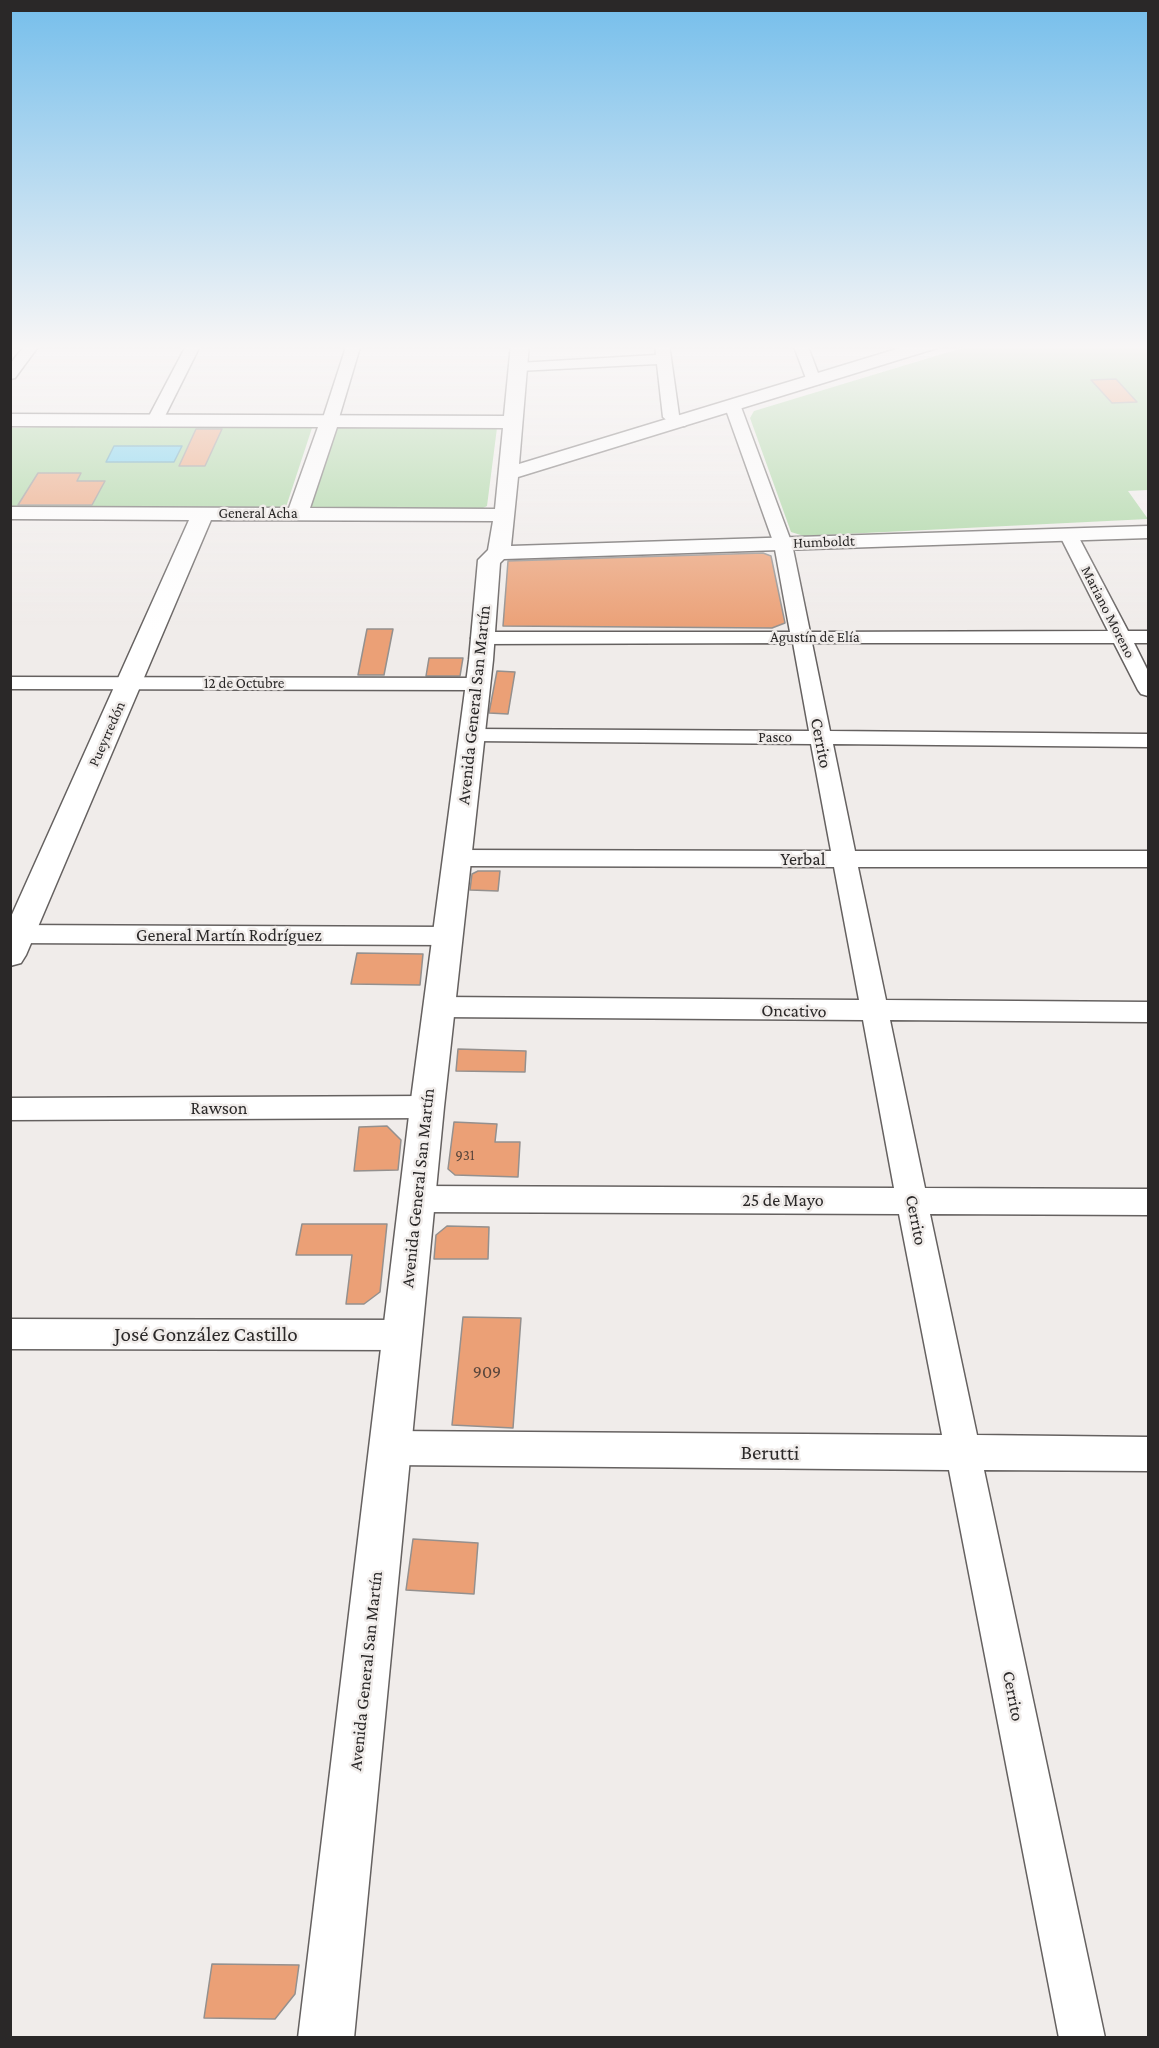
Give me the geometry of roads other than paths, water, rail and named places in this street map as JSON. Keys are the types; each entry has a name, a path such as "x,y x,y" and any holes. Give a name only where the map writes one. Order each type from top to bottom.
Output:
{"street":[{"path":"298,513 324,440"},
{"name":"Avenida General San Martín","path":"326,2037 427,1107 473,735 489,560 499,553 512,440"},
{"path":"508,474 623,440"},
{"name":"Cerrito","path":"745,440 783,544 912,1201 1082,2037"},
{"name":"General Acha","path":"10,513 505,515"},
{"name":"Pueyrredón","path":"13,941 130,683 203,513"},
{"name":"Humboldt","path":"499,553 1149,532"},
{"name":"Mariano Moreno","path":"1068,534 1149,690"},
{"name":"Agustín de Elía","path":"481,638 1149,637"},
{"name":"12 de Octubre","path":"10,683 478,684"},
{"name":"Pasco","path":"473,735 1149,740"},
{"name":"Yerbal","path":"457,858 1149,859"},
{"name":"General Martín Rodríguez","path":"13,941 447,936"},
{"name":"Oncativo","path":"439,1006 875,1012 1149,1012"},
{"name":"Rawson","path":"10,1109 427,1107"},
{"name":"25 de Mayo","path":"417,1199 1149,1202"},
{"name":"José González Castillo","path":"10,1334 402,1335"},
{"name":"Berutti","path":"391,1448 964,1455 1149,1454"}],"water":[{"path":"114,446 182,446 174,462 106,462"}]}
